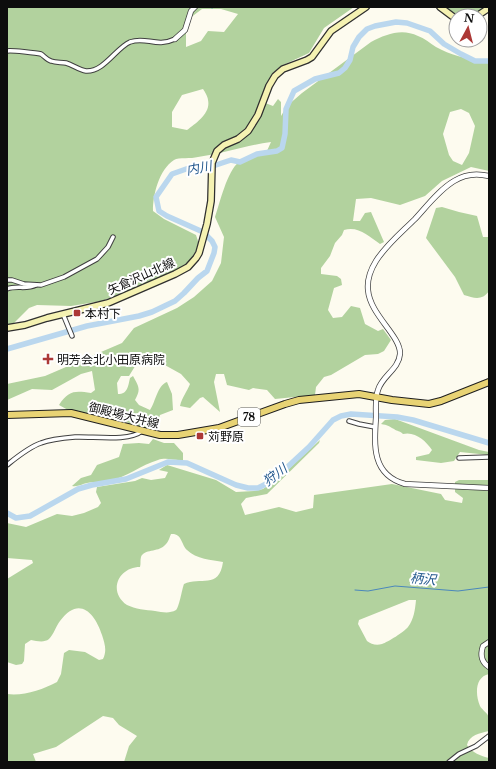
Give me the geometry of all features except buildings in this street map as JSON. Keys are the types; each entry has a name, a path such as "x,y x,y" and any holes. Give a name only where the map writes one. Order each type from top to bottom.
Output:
{"main road":[{"name":"矢倉沢山北線","path":"7,328 64,317 108,303 188,267 196,258 207,224 211,201 211,169 214,157 218,151 224,145 238,139 248,131 258,115 268,86 275,76 283,69 308,60 331,31 366,7"},
{"name":"御殿場大井線","path":"7,415 71,413 142,431 170,436 219,428 299,400 359,394 377,400 429,404 441,401 489,382"}],"street":[{"path":"7,51 15,50 38,54 50,61 67,63 85,71 96,68 110,59 124,45 130,42 140,40 161,43 175,39 185,30 191,11 195,7"},
{"path":"489,176 478,174 466,176 454,181 442,189 376,260 371,270 368,289 371,304 395,340 400,354 394,369 381,384 378,390 375,425 375,453 382,470 398,482 416,485 471,486 489,488"},
{"path":"7,289 13,287 31,287 64,277 97,260 108,247 113,237"},
{"path":"7,280 37,285"},
{"path":"64,317 72,336"},
{"path":"349,421 360,424 375,425"},
{"path":"7,465 35,445 51,440 74,437 121,437 139,434 142,431"},
{"path":"459,458 489,457"},
{"path":"488,642 482,650 481,658 484,664 489,667"},
{"path":"449,762 459,754 476,746 489,736"}],"green space":[{"path":"7,7 354,7 324,28 309,53 281,66 272,74 260,101 273,106 278,99 281,102 281,116 287,106 302,93 371,42 388,34 406,32 422,38 436,47 455,55 475,59 489,59 489,171 471,167 442,181 425,196 400,205 371,198 356,199 353,221 360,221 365,213 371,212 384,242 380,244 367,235 354,229 344,230 342,235 335,243 330,256 321,268 321,274 337,276 341,279 342,285 334,288 328,310 333,318 342,317 351,306 360,308 365,324 378,331 383,329 391,340 384,351 378,354 365,355 331,375 324,377 316,387 315,395 275,399 267,390 253,388 249,390 227,385 224,374 216,374 214,382 220,412 203,397 190,408 180,406 190,384 181,374 163,364 147,360 137,363 129,376 121,376 117,383 118,394 124,393 127,389 130,378 133,376 138,388 138,393 135,400 139,405 150,410 159,390 167,382 172,394 173,410 160,415 156,427 152,429 144,429 116,418 68,410 59,405 69,394 76,392 91,393 95,390 92,371 81,374 52,390 32,389 7,400 7,384 45,376 122,343 134,328 177,308 194,297 212,281 221,263 224,237 215,217 227,180 239,162 248,157 266,153 271,142 207,156 176,159 164,170 154,197 153,211 164,219 196,235 199,244 192,259 179,270 102,301 71,306 37,305 29,308 13,324 7,324","holes":["202,9 221,9 238,14 224,32 208,31 201,41 186,47 186,30 190,18","203,89 208,99 208,105 205,113 187,130 172,127 172,112 182,95","461,109 469,113 475,126 469,153 462,165 453,161 449,155 443,134 450,112"]},
{"path":"445,7 484,7 448,8"},
{"path":"442,207 477,216 483,237 489,237 489,291 484,296 474,298 464,295 455,277 426,238 436,208"},
{"path":"395,419 479,450 489,452 489,455 460,452 454,461 441,463 416,460 416,457 429,454 432,450 427,443 416,435 407,433 403,434 381,424 385,420"},
{"path":"153,439 164,443 174,443 183,453 183,460 161,459 116,479 106,482 90,482 78,486 72,486 81,478 91,475 97,465 119,457 123,444 149,444"},
{"path":"320,440 319,443 267,494 246,498 241,504 245,515 279,507 296,512 313,508 314,495 392,484 441,494 445,500 462,503 463,498 455,492 455,482 459,480 489,480 489,674 484,676 479,682 477,687 477,696 480,706 489,718 489,731 472,737 467,745 474,752 489,758 489,762 124,762 129,746 137,736 119,725 113,718 103,716 56,747 33,754 36,762 7,762 7,694 33,692 57,682 61,674 64,653 69,650 85,652 99,660 103,659 105,644 99,627 91,614 80,608 74,609 67,613 49,639 43,641 31,640 25,644 24,661 22,664 16,665 7,662 7,579 33,563 32,560 7,558 7,523 26,527 57,514 72,516 84,513 98,507 101,503 96,492 97,487 135,481 142,478 151,480 165,478 168,472 159,470 167,465 216,480 236,492 263,489 281,476","holes":["171,534 177,535 185,548 191,553 204,559 223,562 221,571 213,579 184,584 178,606 176,610 171,612 144,610 127,605 118,593 117,587 121,575 133,568 140,567 143,554 161,548 165,545","409,600 416,600 415,611 413,618 406,629 396,637 382,644 378,645 367,641 358,624 359,620"]}],"waterway":[{"name":"内川","path":"7,349 87,326 139,316 152,312 175,301 207,271 215,247 212,241 203,232 159,211 156,197 172,174 189,168 201,170 231,160 240,162 257,154 277,151 282,148 285,134 286,109 294,91 315,79 339,73 345,68 350,60 353,47 359,37 367,29 396,22 407,23 430,31 444,44 475,61 489,61"},
{"name":"狩川","path":"7,513 16,518 30,516 78,489 126,479 168,462 187,463 236,485 248,488 258,488 282,472 309,447 333,420 341,416 351,414 397,417 413,420 489,443"},
{"name":"柄沢","path":"355,590 368,591 395,586 458,591 489,587"}],"place":[{"name":"本村下","path":"77,313"},
{"name":"明芳会北小田原病院","path":"48,359"},
{"name":"苅野原","path":"200,436"}]}
